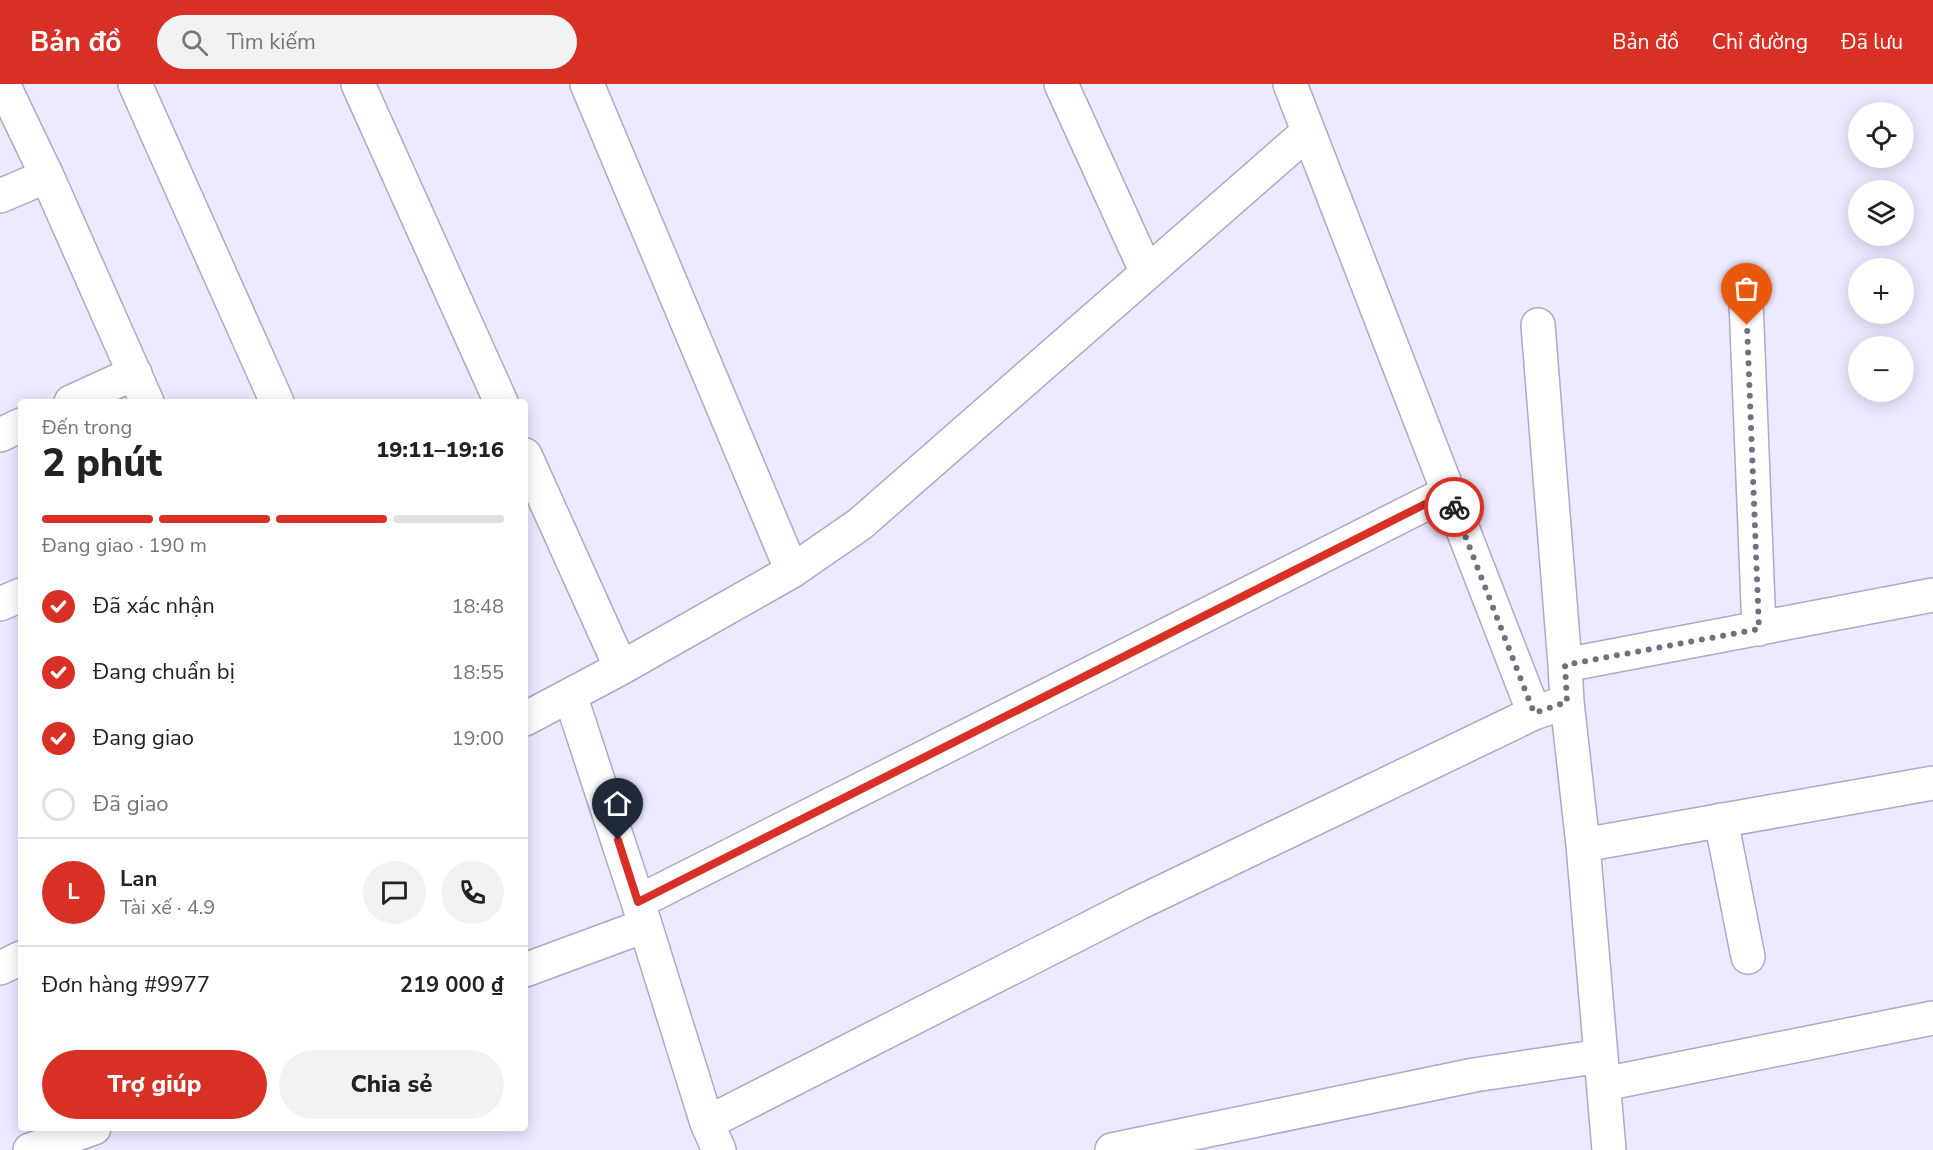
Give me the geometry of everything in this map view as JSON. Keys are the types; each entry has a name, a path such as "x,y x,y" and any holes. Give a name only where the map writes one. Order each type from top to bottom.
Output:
{"street":[{"path":"3,84 47,176 141,387 85,399"},
{"path":"135,84 277,399"},
{"path":"358,84 500,399"},
{"path":"587,84 792,571"},
{"path":"1061,84 1147,273"},
{"path":"1290,84 1534,713"},
{"path":"528,717 621,668 792,571 860,524 1308,132"},
{"path":"0,196 47,176"},
{"path":"1746,302 1759,629"},
{"path":"1538,325 1567,702 1583,844 1609,1150"},
{"path":"0,435 18,426"},
{"path":"528,462 621,668"},
{"path":"528,969 641,914 1449,492"},
{"path":"1565,665 1933,595"},
{"path":"0,604 18,597"},
{"path":"570,695 713,1137 1137,904 1534,713 1567,702"},
{"path":"1583,844 1933,783"},
{"path":"1721,820 1748,957"},
{"path":"0,968 18,959"},
{"path":"1112,1150 1474,1075 1602,1070 1933,1018"},
{"path":"30,1150 85,1131"}],"way so far":[{"path":"1454,507 1534,713 1567,702 1565,665 1759,629 1747,325"}],"route":[{"path":"618,840 638,902 1449,492 1454,507"}]}
